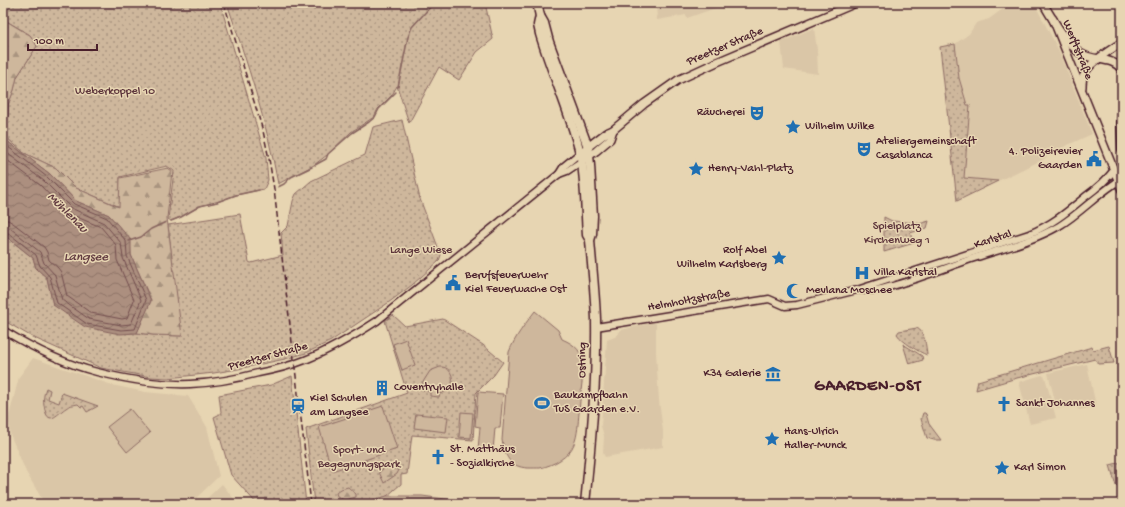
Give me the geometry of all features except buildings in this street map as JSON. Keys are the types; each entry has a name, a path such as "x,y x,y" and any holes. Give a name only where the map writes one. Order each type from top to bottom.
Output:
{"main road":[{"name":"Ostring","path":"537,3 540,16 544,23 549,42 588,151 593,216 592,234 590,240 596,327 594,397 585,504"},
{"name":"Preetzer Straße","path":"581,157 588,151 610,139 613,130 644,104 678,80 856,3"},
{"name":"Werftstraße","path":"1043,3 1073,48 1087,57 1114,63 1122,70"},
{"name":"Ostring","path":"540,16 538,25 542,40 581,157 587,235 590,240"},
{"name":"Werftstraße","path":"1053,19 1114,170 1120,178 1122,190"},
{"path":"1098,59 1122,42"},
{"name":"Werftstraße","path":"1082,90 1084,74 1098,59"},
{"path":"1122,105 1122,149"}],"street":[{"name":"Preetzer Straße","path":"3,330 25,343 79,366 96,372 146,382 190,384 209,382 239,378 284,367 328,350 377,321 560,174 567,171 581,157"},
{"name":"Karlstal","path":"785,306 797,306 857,290 1043,228 1068,212 1107,179 1114,170"},
{"name":"Karlstal","path":"857,290 871,291 909,281 1028,241 1061,225 1120,178"},
{"path":"1107,179 1120,178"},
{"name":"Helmholtzstraße","path":"596,327 768,299 785,306"}],"shaded area":[{"path":"656,3 730,3 687,18 686,15 657,20"},
{"path":"1011,3 1034,3 1058,49 1092,134 1050,153 1044,159 998,181 964,178 970,105 967,105 959,78 955,44 969,34 976,23 989,19"},
{"path":"814,28 818,74 784,69 781,42"},
{"path":"656,322 656,352 663,447 605,457 603,453 604,436 601,426 607,340 615,337 621,330"},
{"path":"33,358 112,385 145,392 188,396 207,427 219,476 190,504 45,504 26,472 10,434 8,420 19,377"},
{"path":"1087,364 1096,406 1079,410 1075,405 1057,409 1048,373"},
{"path":"1042,375 1045,377 1056,418 1030,424 1019,382"},
{"path":"222,484 238,504 201,504"}],"green space":[{"name":"Weberkoppel 10","path":"3,3 220,3 266,158 268,180 264,189 236,195 200,206 171,221 168,219 174,171 167,166 120,177 120,207 76,188 56,168 24,153 7,138 8,105 17,77 37,46 30,35 3,19"},
{"path":"227,3 485,3 493,39 477,52 459,80 439,67 409,123 397,86 392,95 378,109 374,117 351,132 314,165 278,184 262,115"},
{"path":"3,19 30,35 37,46 17,77 8,105 7,138 24,153 56,168 76,188 119,207 120,178 168,168 172,171 167,218 182,336 137,333 151,300 131,255 130,240 109,215 76,201 50,174 3,138"},
{"path":"955,44 959,78 967,105 970,105 964,178 998,181 957,201 940,47"},
{"name":"Lange Wiese","path":"402,120 420,199 441,255 439,261 412,285 331,341 306,353 238,369 168,378 151,377 101,368 32,337 3,320 3,234 33,258 36,268 47,278 53,305 137,333 181,336 168,225 240,214 249,262 251,263 283,255 281,233 288,226 293,201 296,194 311,181 365,155 373,127"},
{"name":"Spielplatz Kirchenweg 1","path":"884,217 892,221 919,224 929,221 927,228 910,233 914,243 884,252"},
{"name":"Baukampfbahn TuS Gaarden e.V.","path":"535,311 558,330 562,339 578,349 582,357 584,367 577,432 572,449 565,457 551,465 540,468 528,468 516,465 509,460 502,440 509,352 517,336"},
{"name":"Sport- und Begegnungspark","path":"393,315 405,326 443,319 483,345 503,362 494,375 476,393 473,440 412,435 407,474 401,475 401,484 387,496 361,504 314,504 306,429 407,393 385,321"},
{"path":"917,328 922,333 926,344 927,355 915,349 897,334 899,331"},
{"path":"406,339 415,365 402,370 393,344"},
{"path":"903,344 922,356 923,360 909,364"},
{"path":"1109,346 1114,363 1098,364 1095,359 1017,378 976,390 978,381 1092,347 1093,350"},
{"path":"440,367 446,368 452,375 452,385 445,392 440,393 439,397 430,396 430,392 422,389 423,382 430,371"},
{"path":"292,376 306,504 257,504 231,475 214,417 221,412 219,395 271,385"},
{"path":"46,388 50,390 48,399 59,403 62,393 98,406 87,412 83,406 81,407 78,404 72,405 54,417 49,417 45,410 44,404"},
{"path":"478,392 503,394 500,428 495,428 493,451 478,450 480,427 475,426"},
{"path":"383,406 397,449 332,471 319,427"},
{"path":"130,409 150,433 127,452 107,427"},
{"path":"461,412 473,413 471,438 459,437"},
{"path":"923,413 926,414 929,424 941,440 927,438 921,419"},
{"path":"416,414 448,417 446,432 414,428"},
{"path":"1122,462 1122,485 1116,486 1110,465"},
{"path":"386,467 399,470 397,474 384,483 379,472"},
{"path":"348,487 356,494 356,497 344,500 337,496 336,493 341,489"},
{"path":"387,496 422,496 453,500 452,504 361,504"}],"water":[{"name":"Langsee","path":"3,138 50,174 76,201 109,215 131,240 131,255 151,301 137,333 120,334 85,327 53,305 47,278 36,268 33,258 3,234"}],"waterway":[{"name":"Mühlenau","path":"398,87 408,37 412,27 434,3"},
{"name":"Mühlenau","path":"315,165 326,159 328,154 352,133 375,117 379,109 396,92"},
{"name":"Mühlenau","path":"278,187 284,184 291,177 312,167"},
{"name":"Mühlenau","path":"171,221 200,206 259,190"},
{"name":"Mühlenau","path":"129,241 141,237 151,229 166,222"}],"railway":[{"path":"224,3 263,131 269,159 274,189 311,504"}],"place":[{"name":"Räucherei","path":"757,113"},
{"name":"Wilhelm Wilke","path":"793,127"},
{"name":"Ateliergemeinschaft Casablanca","path":"864,149"},
{"name":"4. Polizeirevier Gaarden","path":"1094,159"},
{"name":"Henry-Vahl-Platz","path":"696,169"},
{"name":"Rolf Abel Wilhelm Karlsberg","path":"779,258"},
{"name":"Villa Karlstal","path":"862,273"},
{"name":"Berufsfeuerwehr Kiel Feuerwache Ost","path":"453,283"},
{"name":"Mevlana Moschee","path":"794,291"},
{"name":"K34 Galerie","path":"773,374"},
{"name":"Coventryhalle","path":"382,388"},
{"name":"Baukampfbahn TuS Gaarden e.V.","path":"542,403"},
{"name":"Sankt Johannes","path":"1004,404"},
{"name":"Kiel Schulen am Langsee","path":"298,406"},
{"name":"Hans-Ulrich Haller-Munck","path":"772,439"},
{"name":"St. Matthäus - Sozialkirche","path":"438,457"},
{"name":"Karl Simon","path":"1002,468"}],"district":[{"name":"GAARDEN-OST","path":"868,387"}]}
